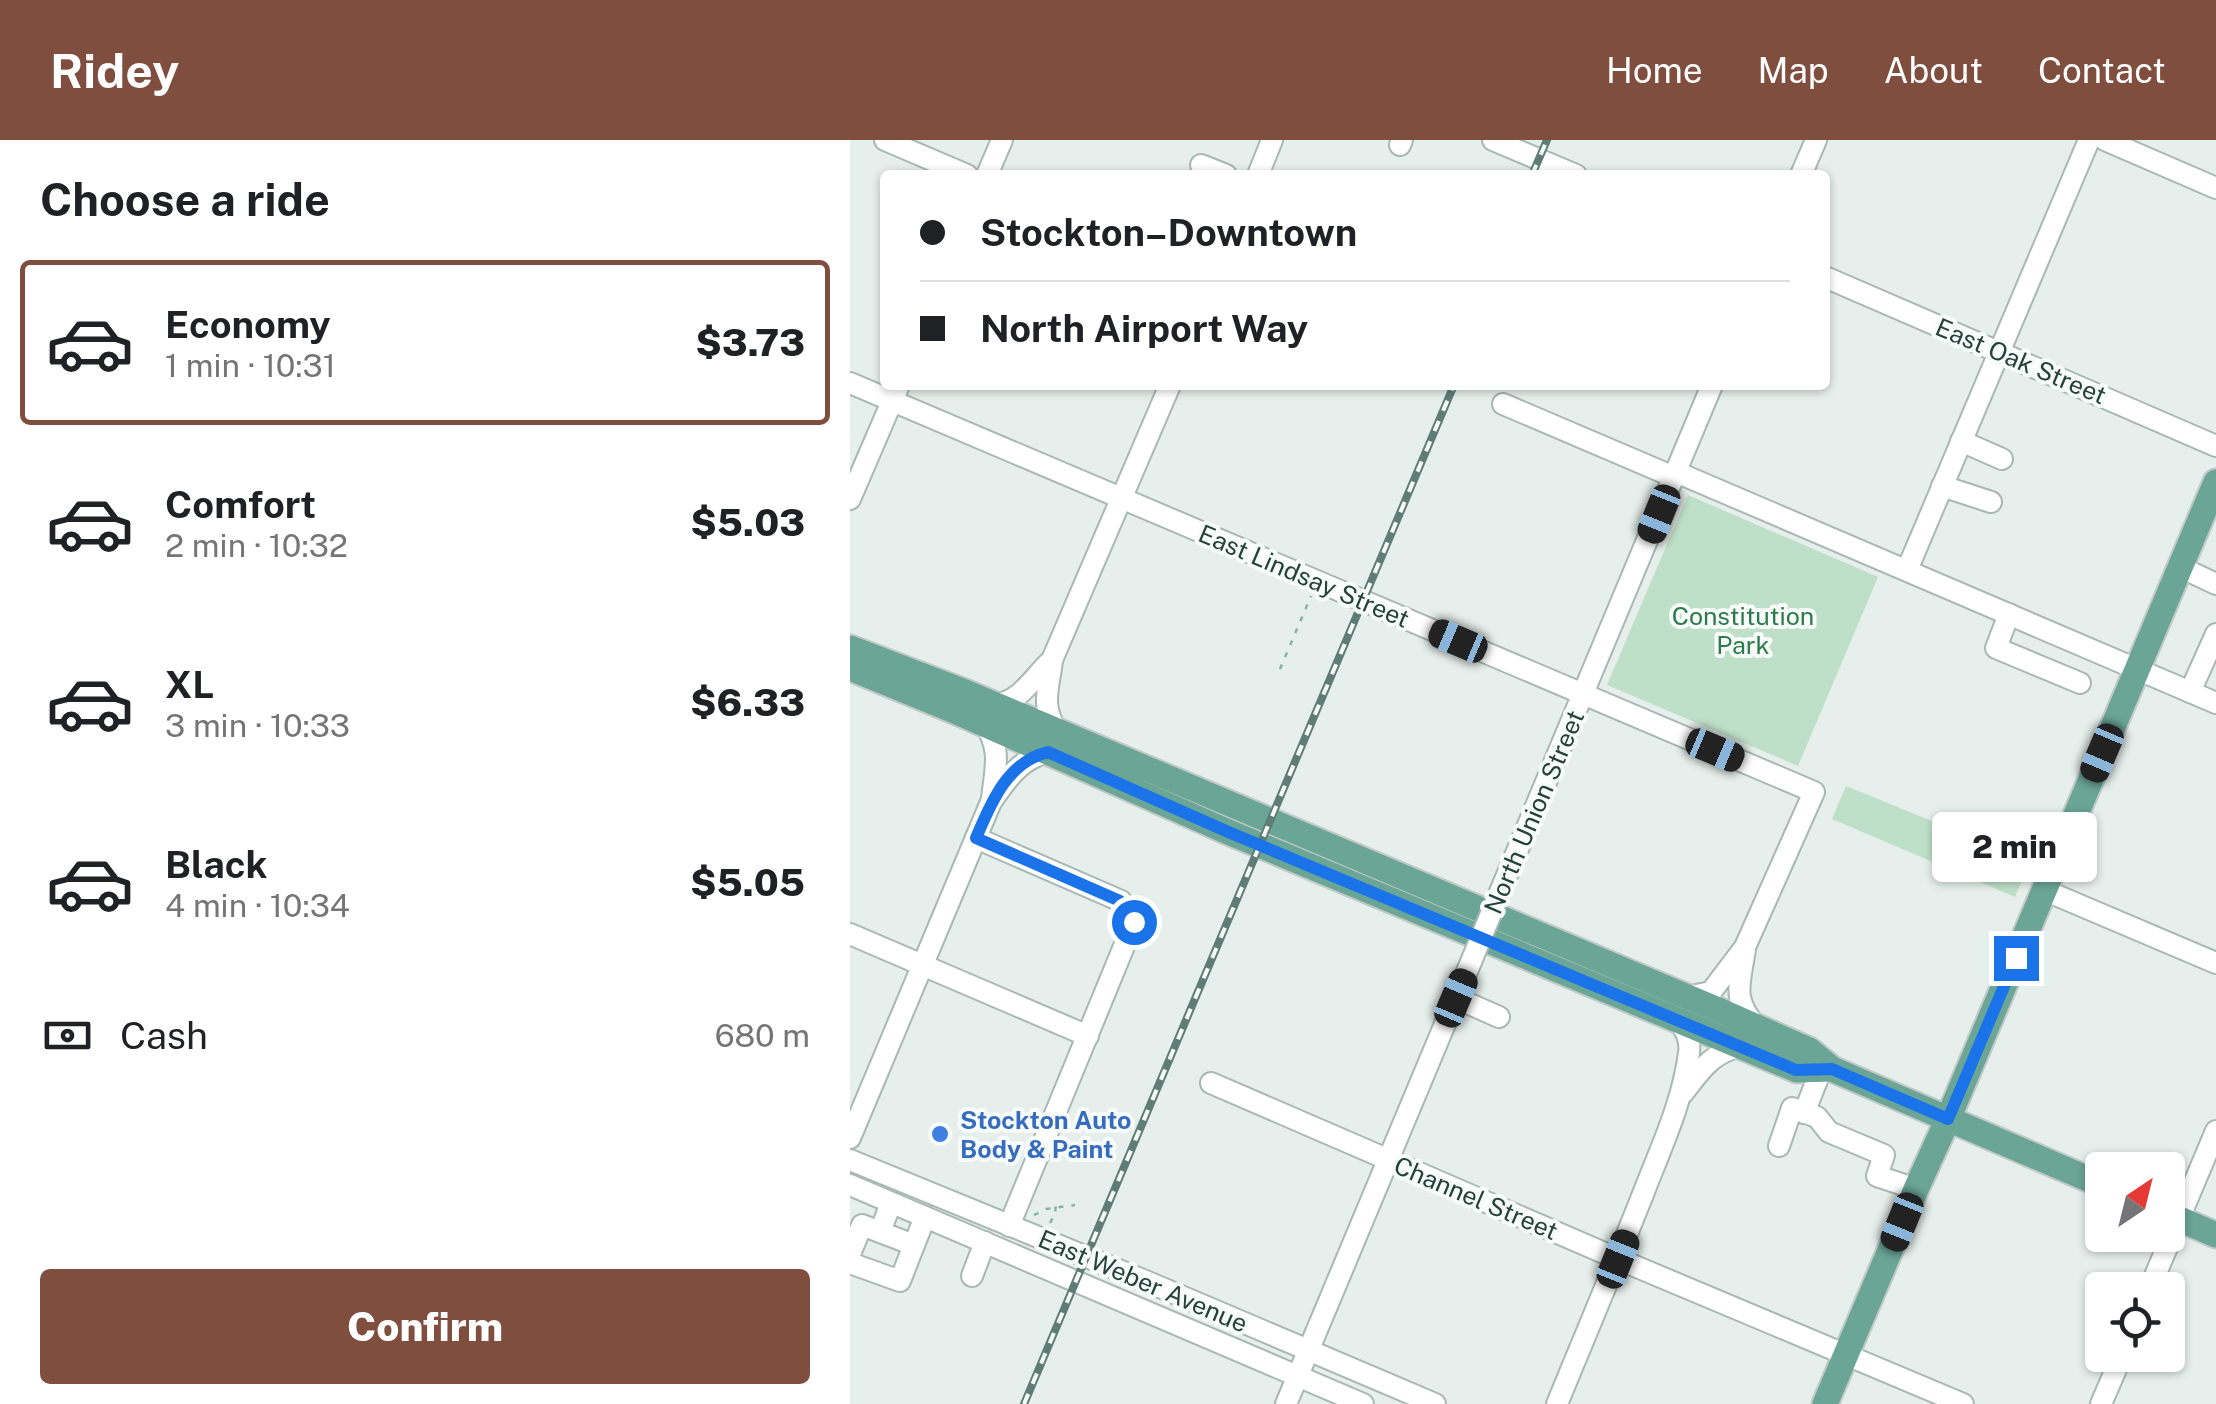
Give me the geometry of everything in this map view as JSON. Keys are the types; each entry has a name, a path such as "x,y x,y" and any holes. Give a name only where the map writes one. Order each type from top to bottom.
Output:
{"main road":[{"path":"1825,1404 2180,567 2207,528 2216,482"},
{"path":"850,648 1052,742 1226,831 1749,1036 1808,1050 1827,1069 2085,1179"},
{"path":"850,668 990,715"},
{"path":"2185,1222 2216,1235"}],"street":[{"path":"885,140 956,170"},
{"path":"989,170 1002,140"},
{"path":"1260,170 1272,140"},
{"path":"1493,140 1564,170"},
{"path":"1803,170 1816,140"},
{"path":"1907,570 2088,140"},
{"path":"2105,140 2216,188"},
{"path":"1201,165 1214,170"},
{"name":"East Oak Street","path":"1830,279 2216,446"},
{"name":"East Lindsay Street","path":"850,382 880,389"},
{"path":"850,1138 991,802 1020,764 1052,742 1046,701 1052,660 1168,390"},
{"name":"North Union Street","path":"1286,1404 1710,390"},
{"path":"850,499 895,393"},
{"name":"East Lindsay Street","path":"895,393 1123,498 1814,792 1745,947"},
{"path":"1502,404 1907,570 2216,703"},
{"path":"1961,441 2002,459"},
{"path":"1942,486 1991,502"},
{"path":"2180,567 2216,584"},
{"path":"2009,614 1996,648 2080,683"},
{"path":"2190,692 2216,634"},
{"path":"991,802 997,753 990,715 1021,696 1052,660"},
{"path":"976,838 1120,901 1134,922 1009,1226"},
{"path":"2044,890 2216,963"},
{"path":"850,934 1088,1036"},
{"path":"1557,1404 1682,1094 1689,1040 1682,1008 1714,989 1745,947"},
{"path":"1682,1094 1713,1057 1749,1036 1747,1016 1738,995 1745,947"},
{"path":"1456,998 1499,1018"},
{"path":"1804,1112 1827,1069"},
{"name":"Channel Street","path":"1211,1083 1963,1404"},
{"path":"1779,1146 1792,1108 1817,1117 1829,1132 1884,1156 1876,1176 1916,1189"},
{"path":"2185,1193 2216,1131"},
{"name":"East Weber Avenue","path":"850,1160 1435,1404"},
{"name":"East Weber Avenue","path":"850,1185 1364,1404"},
{"path":"880,1232 891,1202"},
{"path":"850,1263 900,1281 926,1217"},
{"path":"850,1254 862,1225 914,1246"},
{"path":"972,1276 985,1242"},
{"path":"2101,1404 2115,1372"}],"path":[{"path":"1280,669 1317,581"},
{"path":"1098,1126 1106,1130"},
{"path":"1034,1215 1056,1206 1075,1205"},
{"path":"1049,1225 1056,1206"}],"green space":[{"name":"Constitution Park","path":"1688,495 1878,577 1798,766 1607,685"},
{"path":"1846,786 2030,861 2015,897 1832,819"}],"railway":[{"path":"1534,170 1547,140"},
{"path":"1024,1404 1452,390"}],"place":[{"name":"Stockton Auto Body & Paint","path":"940,1134"}],"route":[{"path":"1134,922 1120,901 976,838 991,802 1023,762 1048,752 1226,831 1796,1070 1832,1069 1948,1119 2016,958"}]}
